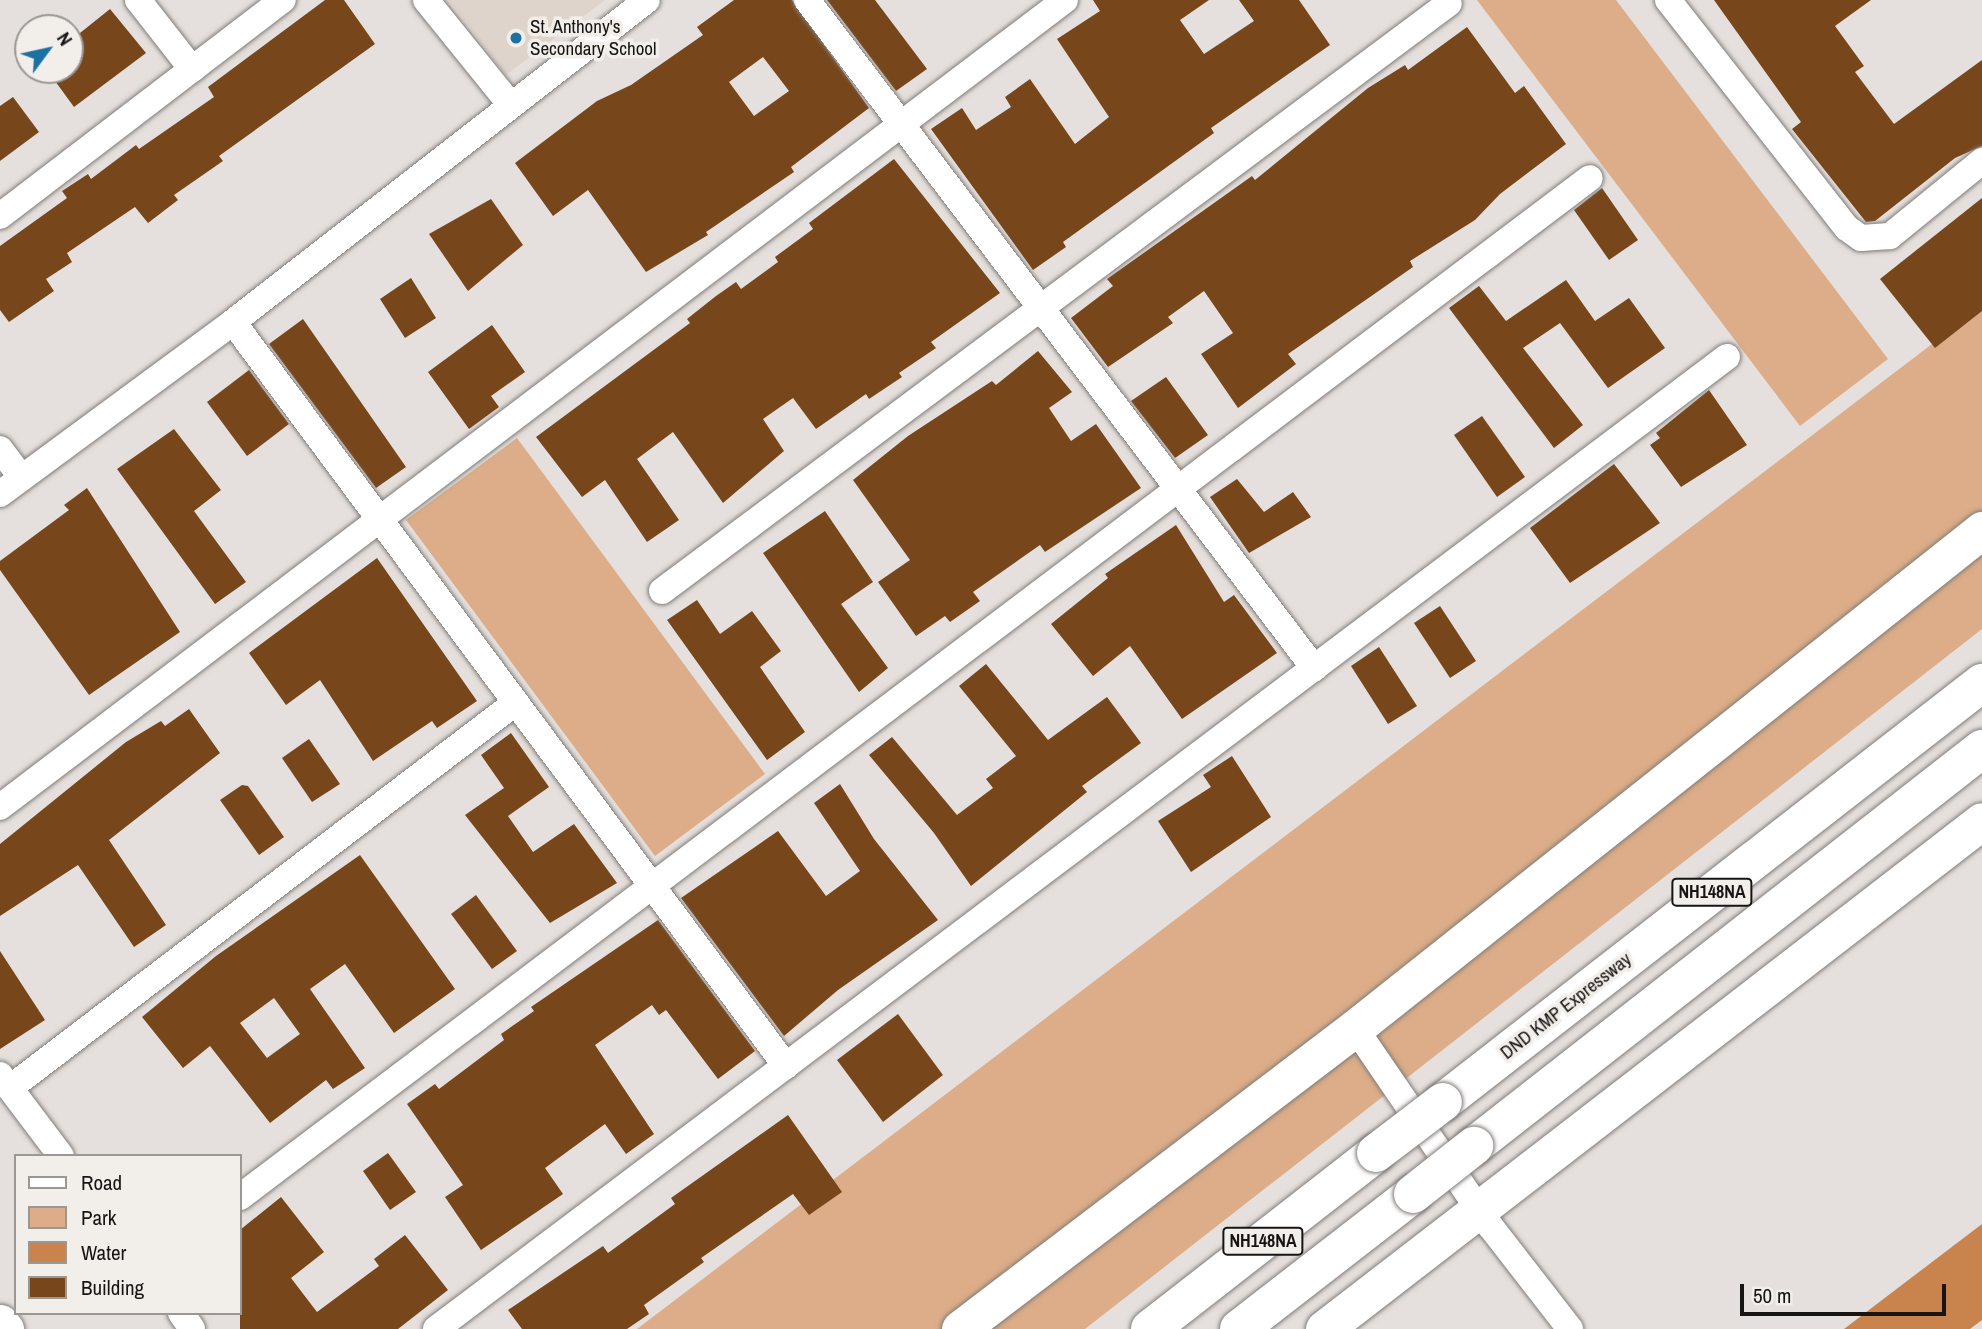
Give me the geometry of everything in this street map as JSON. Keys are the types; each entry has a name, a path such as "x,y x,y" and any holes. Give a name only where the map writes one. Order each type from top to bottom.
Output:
{"highway":[{"name":"DND KMP Expressway","path":"1150,1329 1982,683"},
{"name":"NH148NA","path":"1240,1329 1982,749"}],"street":[{"path":"138,0 192,69"},
{"path":"0,216 283,0"},
{"path":"426,0 510,104"},
{"path":"0,494 233,322 647,0"},
{"path":"807,0 1314,668"},
{"path":"0,807 1065,0"},
{"path":"1668,0 1847,228 1861,238 1890,236 1982,162"},
{"path":"662,591 1449,4"},
{"path":"242,1195 1590,178"},
{"path":"233,322 786,1066"},
{"path":"436,1329 1727,357"},
{"path":"0,449 22,478"},
{"path":"960,1329 1355,1028 1982,530"},
{"path":"59,1154 5,1082 515,703"},
{"path":"1324,1329 1486,1219 1982,821"},
{"path":"1355,1028 1486,1219 1570,1329"},
{"path":"0,1323 5,1329"}],"shaded area":[{"name":"St. Anthony's Secondary School","path":"449,0 605,0 506,75"}],"green space":[{"path":"1477,0 1616,0 1888,359 1800,426"},
{"path":"1982,306 1982,629 1085,1329 637,1329"},
{"path":"517,438 765,774 655,856 406,520"}],"water":[{"path":"1982,1224 1982,1320 1970,1329 1844,1329"}],"building":[{"path":"325,0 344,0 375,44 219,156 223,161 174,195 178,200 148,223 135,207 67,253 72,262 46,279 54,291 9,322 0,310 0,246 67,198 62,191 88,174 91,179 136,145 139,149 214,97 208,87"},
{"path":"734,0 792,0 869,108 791,167 794,172 706,232 708,235 646,272 588,190 553,216 515,163 597,101 631,85 703,35 697,27","holes":["763,57 789,91 754,116 729,82"]},
{"path":"827,0 875,0 927,69 896,91"},
{"path":"1093,0 1209,0 1180,20 1204,54 1254,21 1239,0 1299,0 1330,45 1211,128 1214,133 1063,242 1066,247 1033,270 931,129 962,108 976,130 1011,107 1005,97 1030,79 1075,144 1109,117 1057,39 1100,11"},
{"path":"1714,0 1871,0 1835,26 1864,66 1855,72 1894,124 1982,60 1982,146 1955,158 1875,221 1866,222 1792,129 1801,122"},
{"path":"110,9 146,53 74,107 57,84 84,84 84,30"},
{"path":"1467,27 1515,93 1524,86 1566,144 1500,194 1475,220 1410,261 1413,267 1288,354 1296,364 1238,408 1201,354 1233,333 1204,291 1168,317 1173,323 1108,367 1071,318 1113,286 1107,279 1252,176 1255,180 1368,88 1405,65 1408,70"},
{"path":"13,97 39,132 0,161 0,106"},
{"path":"894,159 1000,293 931,342 936,348 899,373 902,377 869,399 866,394 816,429 793,398 763,419 784,451 723,503 673,432 637,459 679,520 647,542 605,480 582,497 536,437 690,323 687,319 716,296 736,282 741,289 778,262 775,257 813,229 809,223"},
{"path":"1602,188 1638,240 1609,260 1574,210"},
{"path":"1982,198 1982,311 1935,348 1880,279"},
{"path":"491,199 523,245 468,291 429,234"},
{"path":"411,278 436,318 405,338 380,299"},
{"path":"1566,280 1595,321 1629,298 1665,348 1608,388 1560,323 1523,348 1583,425 1554,448 1449,308 1479,286 1506,321"},
{"path":"303,319 406,467 376,488 269,344"},
{"path":"492,325 525,372 491,396 499,407 469,429 428,372"},
{"path":"1038,351 1072,392 1049,408 1071,441 1096,424 1141,488 1045,552 1040,545 973,592 980,601 950,622 945,616 916,636 878,582 910,560 853,480 908,436 992,381 996,385"},
{"path":"249,370 289,424 247,456 207,402"},
{"path":"1166,377 1208,435 1175,458 1131,401"},
{"path":"1709,390 1747,445 1681,487 1650,445 1660,438 1656,433"},
{"path":"1482,416 1525,477 1497,497 1454,435"},
{"path":"174,429 221,490 194,511 246,582 215,604 117,469"},
{"path":"1614,464 1660,523 1570,583 1530,528"},
{"path":"1237,479 1264,512 1293,492 1311,517 1249,553 1210,497"},
{"path":"87,488 180,632 89,695 0,570 0,561 69,510 64,505"},
{"path":"825,511 873,582 841,604 888,668 859,692 763,553"},
{"path":"1176,525 1224,602 1234,595 1277,653 1182,719 1130,646 1093,676 1051,624 1108,578 1105,574"},
{"path":"377,558 477,701 437,728 432,721 373,761 320,680 286,705 249,653"},
{"path":"697,600 720,634 752,611 781,651 760,667 805,732 767,760 667,620"},
{"path":"1440,606 1476,661 1450,678 1414,623"},
{"path":"1379,647 1417,706 1388,724 1351,666"},
{"path":"986,664 1048,740 1107,697 1141,743 1082,786 1087,792 971,886 934,833 869,755 892,737 957,815 993,788 986,779 1016,756 959,686"},
{"path":"189,709 220,753 109,840 166,925 134,947 78,865 0,916 0,844 126,742 161,721 165,726"},
{"path":"511,733 549,787 508,816 533,852 574,824 617,883 550,923 465,815 504,788 481,755"},
{"path":"309,739 340,784 312,802 282,758"},
{"path":"1232,756 1271,817 1191,872 1158,821 1211,787 1203,775"},
{"path":"840,784 874,839 938,920 838,990 784,1036 681,898 778,831 826,896 860,871 814,803"},
{"path":"242,785 248,786 284,837 259,855 220,800"},
{"path":"360,855 455,989 394,1033 345,964 310,989 365,1068 333,1089 326,1080 270,1123 210,1046 183,1068 142,1017 216,956","holes":["274,998 300,1034 267,1058 240,1023"]},
{"path":"476,895 517,951 492,969 451,914"},
{"path":"658,920 755,1051 718,1079 666,1010 659,1015 652,1005 595,1045 654,1134 626,1154 605,1124 545,1168 563,1194 481,1250 445,1197 463,1185 407,1104 435,1084 439,1089 504,1040 501,1034 534,1011 531,1007"},
{"path":"0,951 45,1020 0,1049"},
{"path":"898,1014 943,1075 883,1122 837,1060"},
{"path":"788,1115 842,1192 809,1215 793,1194 701,1258 704,1262 644,1305 649,1314 627,1329 522,1329 508,1310 603,1246 608,1253 675,1204 671,1198"},
{"path":"388,1153 416,1192 390,1210 363,1171"},
{"path":"281,1197 324,1252 291,1278 317,1312 379,1266 374,1259 405,1235 448,1290 398,1329 240,1329 242,1228"}],"place":[{"name":"St. Anthony's Secondary School","path":"516,38"}]}
